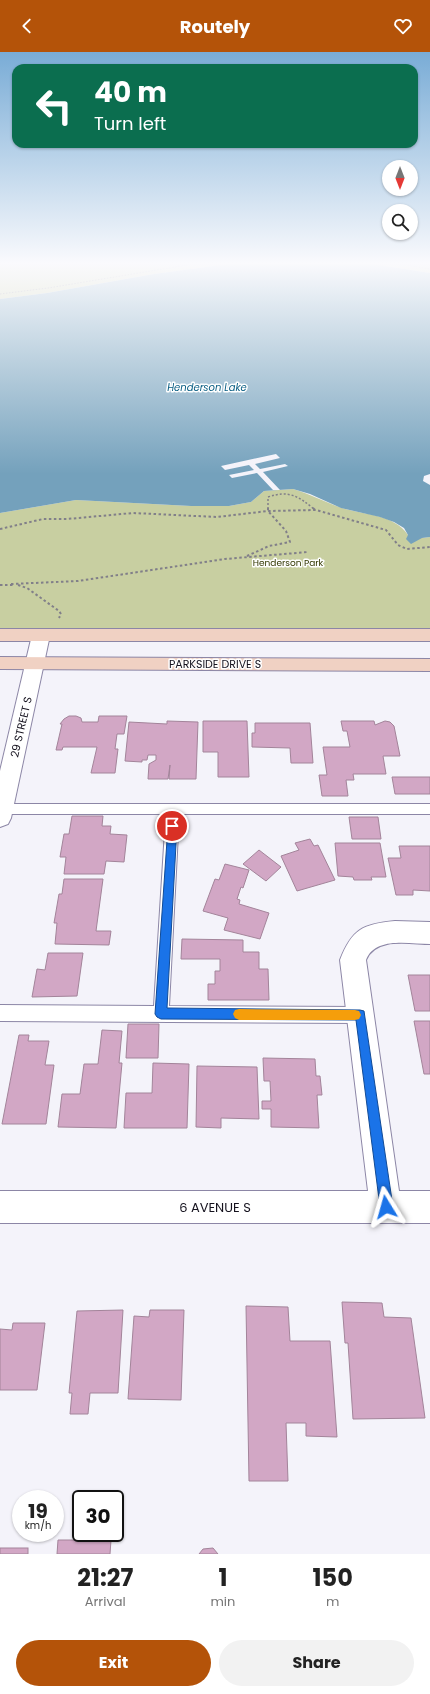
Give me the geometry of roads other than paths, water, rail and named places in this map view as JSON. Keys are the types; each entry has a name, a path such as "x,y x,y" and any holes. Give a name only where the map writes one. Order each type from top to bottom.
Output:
{"street":[{"path":"0,635 430,635"},
{"name":"29 STREET S","path":"1,812 41,635"},
{"name":"PARKSIDE DRIVE S","path":"0,663 430,665"},
{"path":"386,1207 353,960 355,950 370,936 386,933 430,933"},
{"name":"6 AVENUE S","path":"0,1207 430,1207"}],"lane":[{"path":"1,812 430,809"},
{"path":"161,1014 173,810"},
{"path":"0,1013 360,1015"}],"water":[{"name":"Henderson Lake","path":"0,334 430,334 430,474 424,476 423,481 430,485 430,537 422,538 411,544 406,539 408,535 404,528 394,522 380,517 341,508 310,494 293,489 264,491 251,502 229,506 191,506 76,500 0,513"}],"park label":[{"name":"Henderson Park","path":"288,563"}]}
